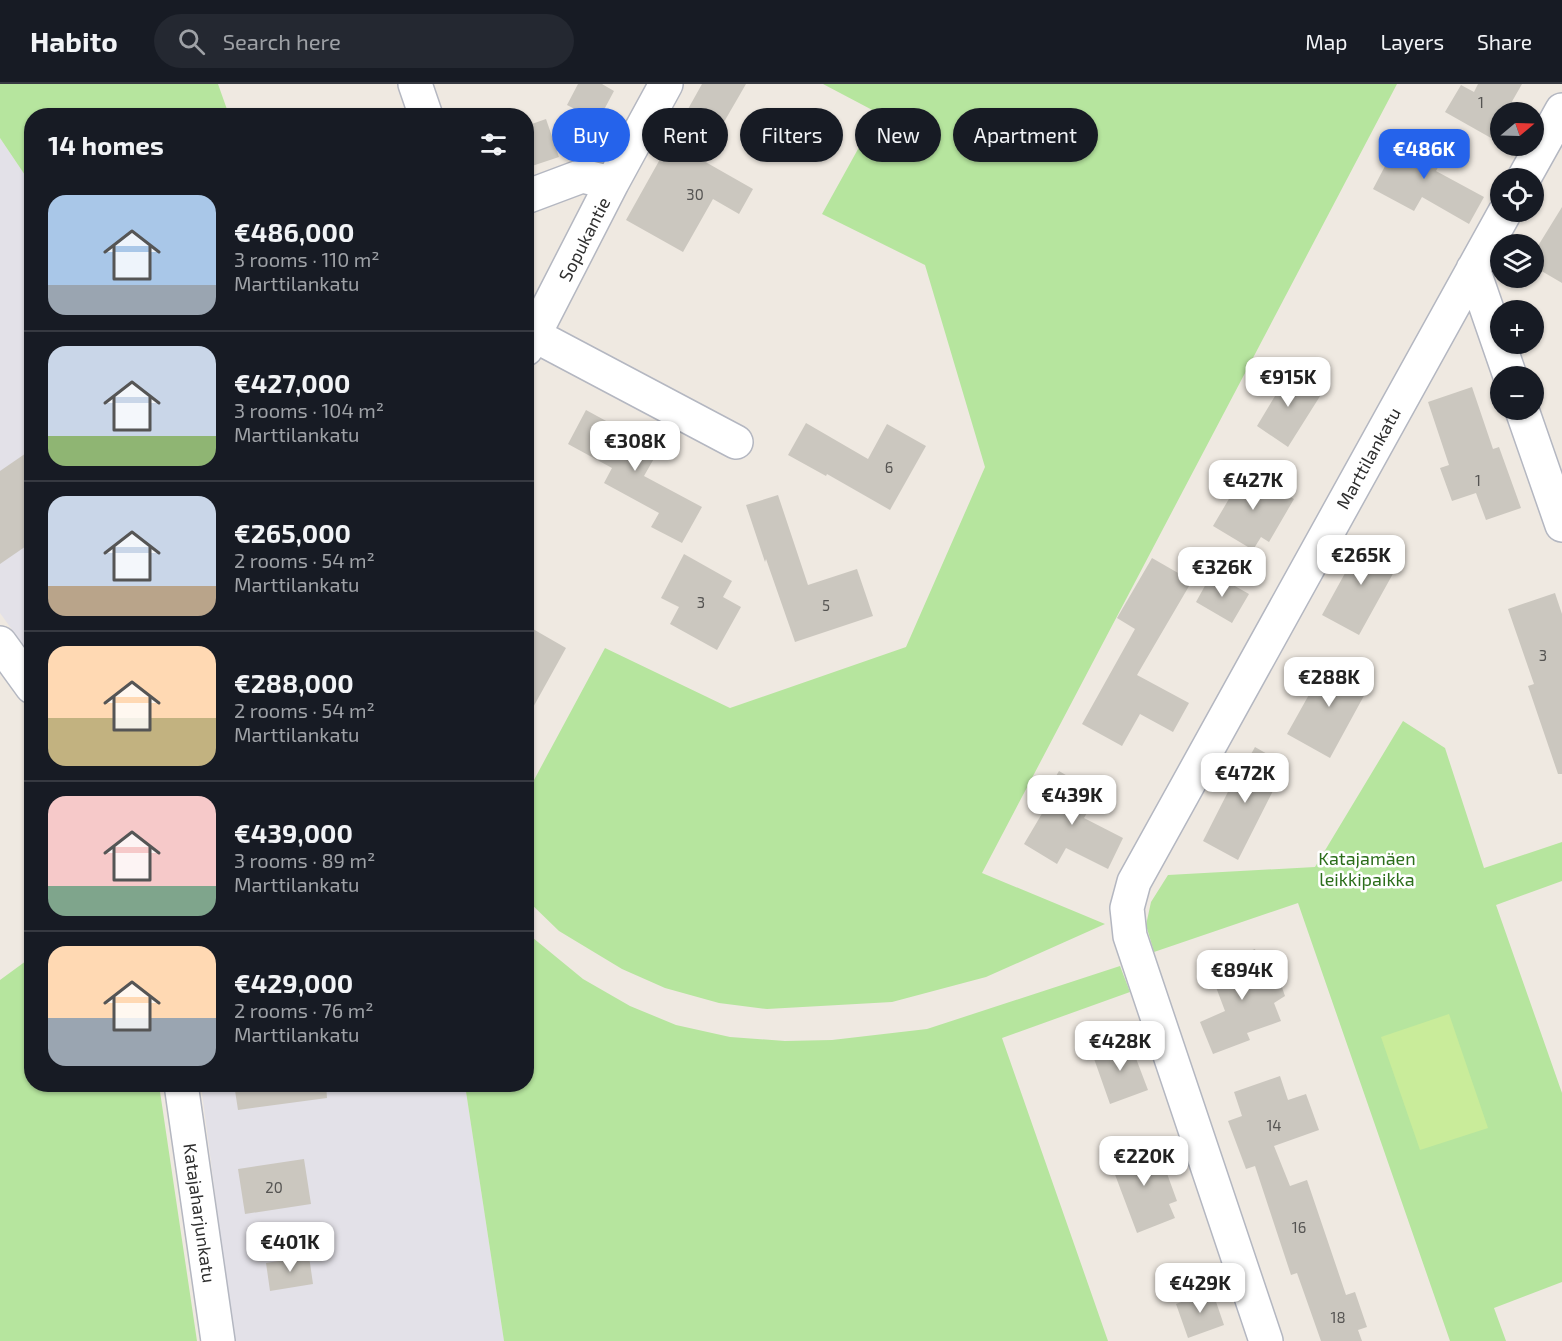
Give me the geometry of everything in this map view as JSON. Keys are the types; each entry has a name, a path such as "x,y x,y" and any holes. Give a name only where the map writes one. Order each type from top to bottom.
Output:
{"street":[{"path":"415,84 423,108"},
{"path":"612,183 666,84"},
{"path":"1530,168 1562,110"},
{"name":"Sopukantie","path":"534,194 582,176 612,183 534,329"},
{"name":"Marttilankatu","path":"1266,1341 1130,936 1127,908 1134,882 1499,222"},
{"path":"1473,269 1507,366"},
{"path":"534,341 736,442"},
{"path":"1525,420 1562,525"},
{"path":"0,643 24,676"},
{"name":"Katajaharjunkatu","path":"182,1092 218,1341"}],"shaded area":[{"path":"0,138 24,174 24,646 0,613"},
{"path":"202,1092 466,1092 504,1341 234,1341"}],"green space":[{"path":"0,84 218,84 227,108 24,108 24,174 0,138"},
{"path":"823,84 1397,84 982,873 1105,924 986,977 892,1002 767,1009 719,1003 665,988 622,969 559,931 534,907 534,780 605,648 730,708 906,647 985,467 925,265 822,214 855,154 855,162 941,162 941,108 869,108"},
{"name":"Katajamäen leikkipaikka","path":"1403,721 1445,748 1484,868 1562,842 1562,881 1496,905 1562,1093 1562,1282 1494,1308 1506,1341 1450,1341 1298,903 1154,952 1146,925 1151,902 1168,875 1315,867"},
{"path":"534,939 583,979 630,1006 676,1025 730,1037 785,1041 832,1040 927,1029 1120,966 1130,992 1002,1038 1108,1341 504,1341 466,1092 534,1092"},
{"path":"24,962 24,1092 160,1092 197,1341 0,1341 0,980"},
{"path":"1449,1014 1488,1128 1420,1150 1381,1037"}],"building":[{"path":"578,84 602,84 614,91 605,108 573,108 567,105"},
{"path":"702,84 746,84 728,115 728,108 689,108"},
{"path":"1478,84 1522,84 1512,102 1490,102 1490,137 1445,112 1461,85 1474,92"},
{"path":"546,119 552,137 552,159 534,165 534,123"},
{"path":"1404,130 1446,153 1436,171 1484,197 1469,224 1422,197 1414,211 1373,189"},
{"path":"658,162 706,162 753,189 739,214 713,199 683,252 626,220"},
{"path":"1562,207 1562,283 1544,272 1544,236"},
{"path":"1284,369 1322,393 1288,447 1257,426 1275,396 1269,392"},
{"path":"1472,387 1493,449 1499,447 1521,508 1486,520 1476,493 1452,501 1440,468 1449,465 1428,402"},
{"path":"586,410 630,434 634,427 652,437 649,442 660,448 644,476 702,507 682,543 651,527 659,513 604,483 612,468 568,444"},
{"path":"806,423 868,459 887,424 926,446 890,510 788,455"},
{"path":"24,454 24,548 0,564 0,471"},
{"path":"1246,470 1294,499 1269,542 1261,537 1253,550 1213,526"},
{"path":"778,495 808,585 857,569 873,616 795,642 746,505"},
{"path":"1366,535 1392,549 1384,563 1395,570 1359,635 1322,615"},
{"path":"684,554 732,581 723,597 741,607 717,650 670,624 679,607 661,598"},
{"path":"1152,558 1192,581 1137,675 1189,703 1173,732 1140,714 1122,746 1082,724 1135,629 1117,618"},
{"path":"1212,573 1249,594 1232,623 1196,602"},
{"path":"1555,593 1562,614 1562,774 1558,774 1528,686 1534,684 1508,609"},
{"path":"534,630 566,648 534,706"},
{"path":"1330,657 1363,675 1356,687 1366,692 1330,758 1287,734"},
{"path":"1255,747 1286,765 1238,860 1203,841 1235,778 1237,779"},
{"path":"1059,771 1098,794 1084,818 1123,838 1108,869 1066,848 1057,864 1024,844 1050,800 1044,796"},
{"path":"1255,949 1264,974 1276,970 1285,996 1274,1003 1281,1021 1247,1033 1250,1040 1213,1054 1200,1022 1225,1011 1208,966"},
{"path":"1129,1040 1148,1090 1110,1104 1092,1053"},
{"path":"1280,1076 1288,1100 1306,1094 1319,1130 1274,1146 1290,1186 1307,1180 1346,1295 1355,1292 1367,1327 1358,1330 1362,1341 1321,1341 1297,1273 1291,1275 1255,1166 1246,1169 1228,1121 1242,1116 1234,1092"},
{"path":"235,1092 327,1092 327,1098 238,1110"},
{"path":"1147,1142 1157,1171 1165,1168 1177,1201 1169,1204 1175,1218 1137,1233 1108,1156"},
{"path":"304,1159 311,1204 245,1214 238,1169"},
{"path":"309,1256 313,1284 270,1291 266,1263"},
{"path":"1212,1290 1224,1325 1188,1338 1176,1304"}]}
